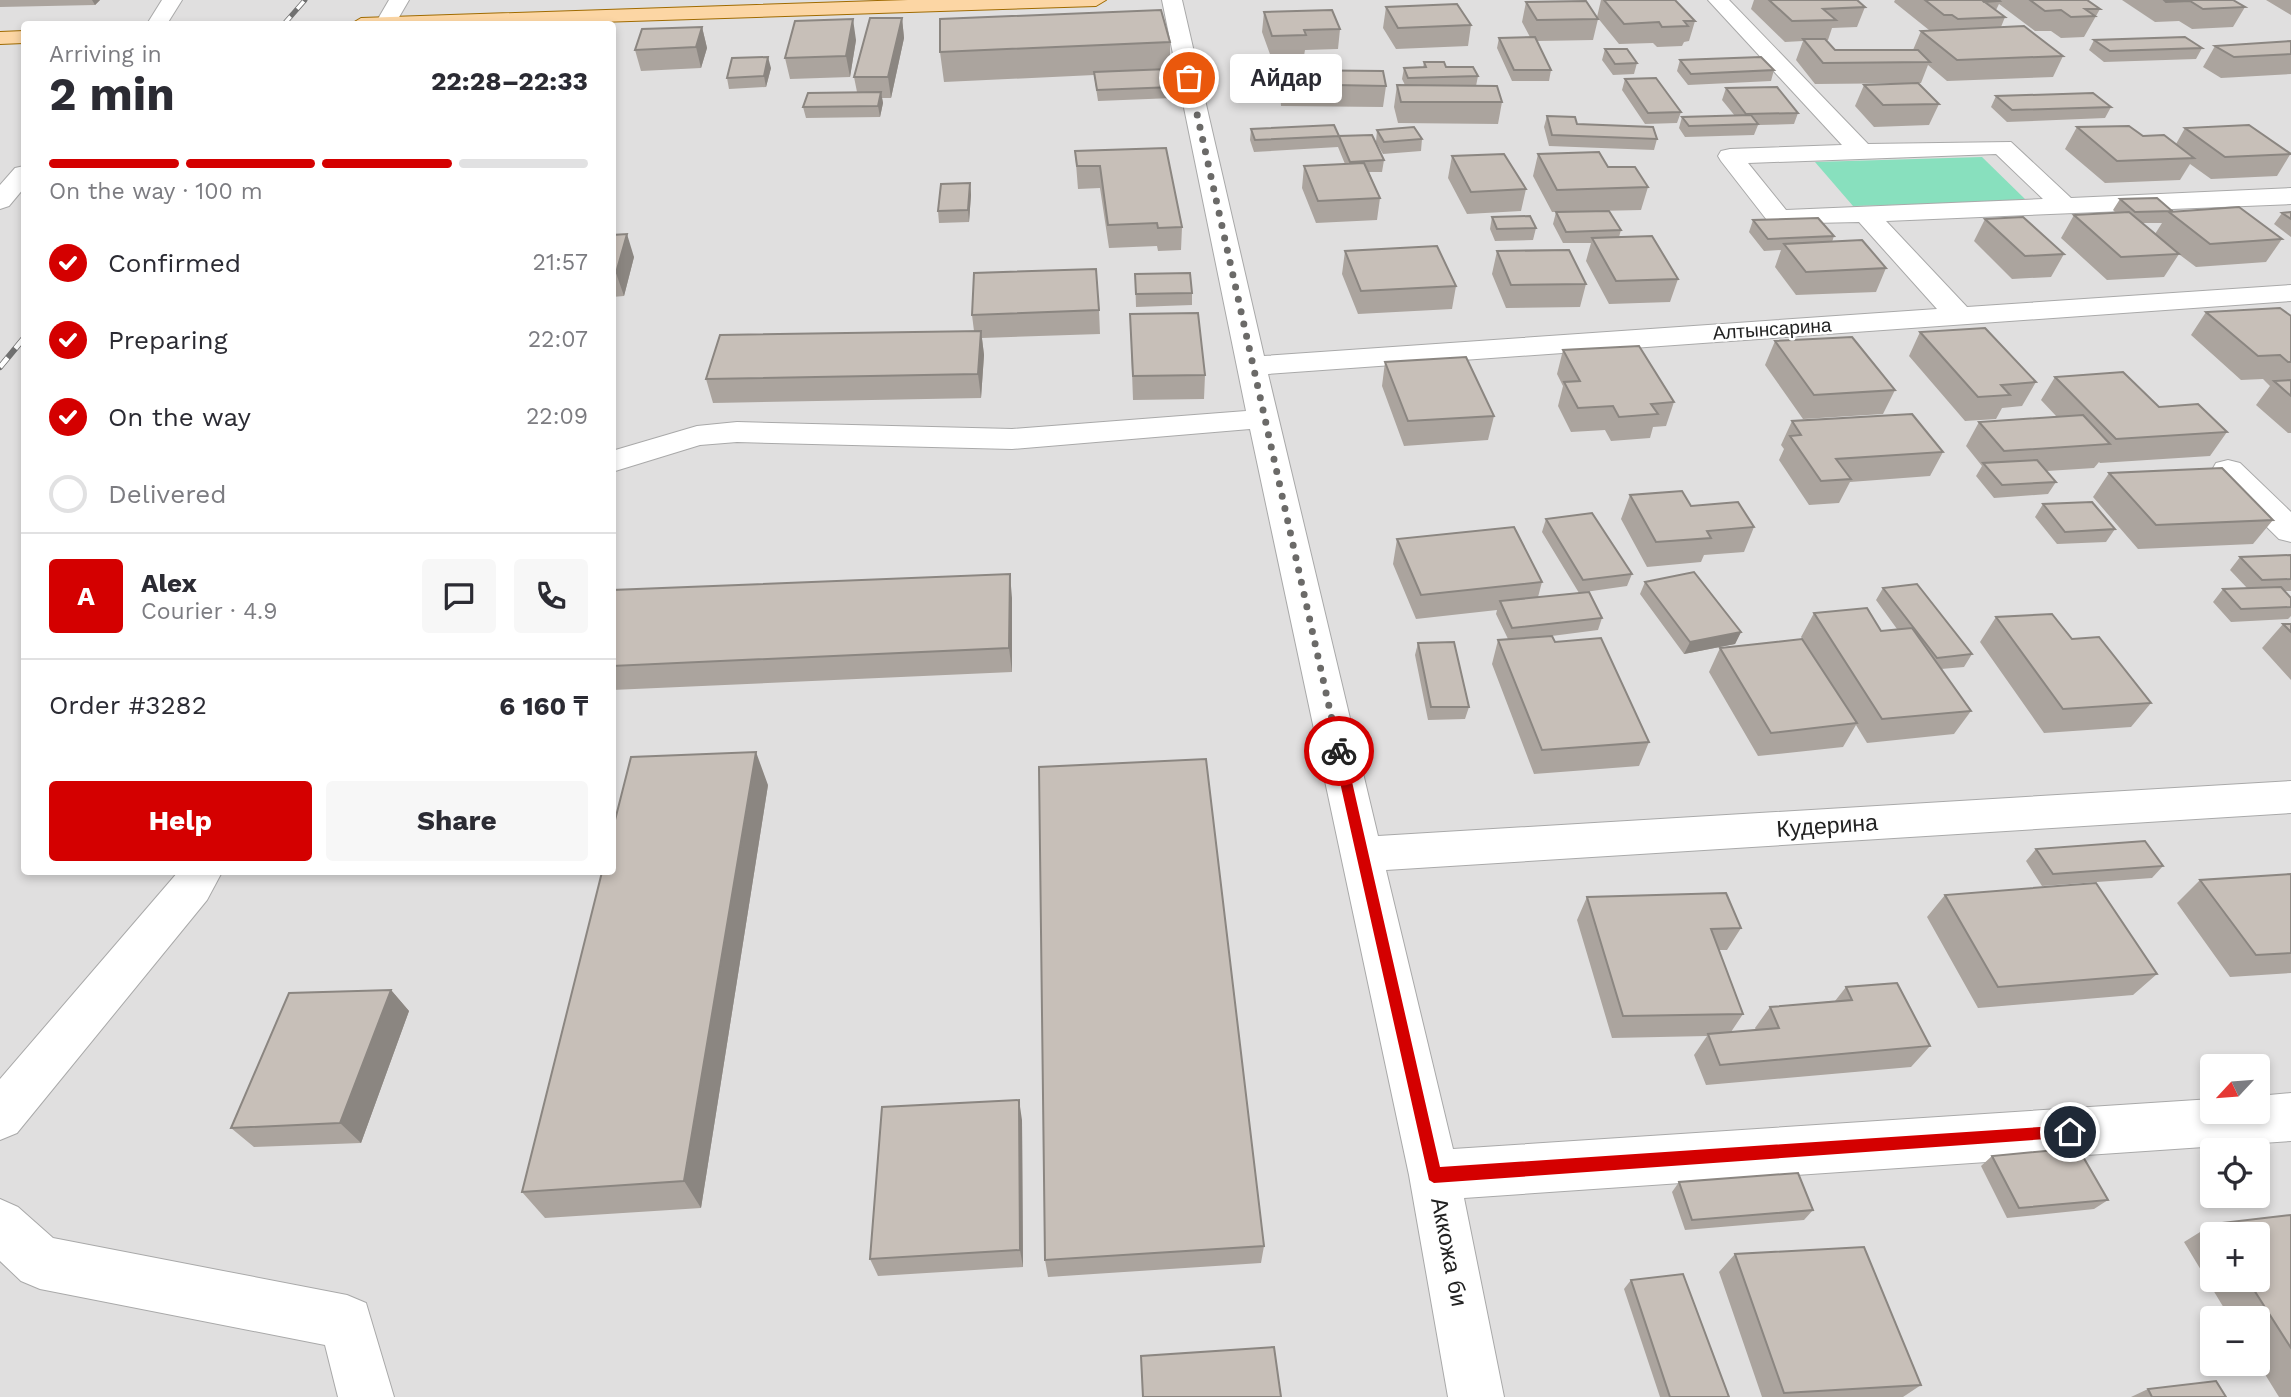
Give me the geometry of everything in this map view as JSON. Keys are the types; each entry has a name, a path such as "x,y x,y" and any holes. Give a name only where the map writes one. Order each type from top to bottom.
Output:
{"main road":[{"path":"447,21 1096,0"},
{"path":"0,38 21,37"}],"street":[{"path":"158,21 172,0"},
{"path":"386,21 399,0"},
{"name":"Аккожа би","path":"1172,0 1263,419 1434,1175 1476,1397"},
{"path":"1718,0 1861,151"},
{"path":"2065,206 2002,147 1730,156 1779,218 1866,215 2291,196"},
{"path":"0,201 21,176"},
{"path":"1866,215 1958,315"},
{"name":"Алтынсарина","path":"1253,366 2291,293"},
{"path":"616,461 697,436 737,432 1012,439 1263,419"},
{"path":"2228,470 2291,531"},
{"name":"Кудерина","path":"1362,854 2291,797"},
{"path":"0,1116 192,887 198,875"},
{"path":"1434,1175 2291,1117"},
{"path":"0,1225 40,1262 347,1322 366,1397"}],"shaded area":[{"path":"0,0 2291,0 2291,1397 0,1397"}],"green space":[{"path":"1982,157 2027,201 1853,206 1815,162"}],"building":[{"path":"1604,0 1675,0 1695,21 1684,21 1688,26 1662,27 1659,22 1624,24"},
{"path":"1769,0 1857,0 1865,7 1823,9 1836,20 1792,21"},
{"path":"1925,0 1982,0 2005,17 1958,19 1952,15 1944,15"},
{"path":"2030,0 2087,0 2100,9 2085,9 2095,16 2071,17 2061,10 2045,11"},
{"path":"2164,0 2233,0 2245,7 2203,9 2190,1"},
{"path":"1586,1 1598,19 1537,20 1526,2"},
{"path":"1457,4 1471,25 1398,28 1386,7"},
{"path":"1161,10 1170,42 940,52 940,19"},
{"path":"1332,10 1340,29 1304,30 1306,35 1272,36 1264,12"},
{"path":"870,18 902,18 888,77 854,77"},
{"path":"853,19 846,56 785,58 795,21"},
{"path":"2024,26 2063,56 1957,60 1921,31"},
{"path":"702,27 696,47 635,50 642,29"},
{"path":"1535,37 1551,70 1514,70 1499,38"},
{"path":"2185,37 2202,48 2110,51 2094,40"},
{"path":"1803,39 1825,39 1835,50 1918,50 1930,62 1823,63"},
{"path":"2291,41 2291,54 2234,57 2215,46"},
{"path":"1605,49 1627,49 1637,63 1615,64"},
{"path":"768,57 764,76 727,78 732,58"},
{"path":"1761,57 1774,70 1691,74 1680,60"},
{"path":"1424,62 1444,62 1446,67 1473,67 1478,76 1408,78 1404,68 1426,67"},
{"path":"1168,69 1173,87 1097,90 1094,72"},
{"path":"1281,70 1383,71 1386,86 1283,84"},
{"path":"1656,78 1681,112 1648,113 1625,79"},
{"path":"1918,83 1939,104 1883,105 1864,85"},
{"path":"1397,85 1497,86 1502,102 1401,102"},
{"path":"1777,87 1798,113 1746,114 1726,88"},
{"path":"881,92 878,106 803,107 808,93"},
{"path":"2093,93 2111,107 2012,110 1996,96"},
{"path":"1751,115 1758,124 1689,126 1682,117"},
{"path":"1547,116 1575,117 1577,124 1653,127 1657,139 1552,135"},
{"path":"1334,125 1339,136 1255,140 1251,129"},
{"path":"2249,125 2291,154 2225,157 2185,128"},
{"path":"2129,126 2143,136 2164,135 2194,158 2117,161 2077,127"},
{"path":"1414,127 1422,139 1384,142 1377,130"},
{"path":"1372,135 1384,160 1350,162 1339,136"},
{"path":"1166,148 1182,227 1158,228 1157,223 1108,225 1100,166 1077,166 1075,151"},
{"path":"1599,152 1608,167 1635,167 1648,187 1557,190 1538,154"},
{"path":"1504,154 1526,189 1471,192 1452,156"},
{"path":"1364,163 1380,198 1318,201 1304,166"},
{"path":"970,183 968,210 938,211 941,184"},
{"path":"2157,198 2172,211 2135,212 2120,199"},
{"path":"2239,207 2282,239 2210,244 2169,212"},
{"path":"1609,211 1621,230 1566,232 1556,212"},
{"path":"2129,212 2179,254 2121,257 2074,215"},
{"path":"2291,212 2291,219 2282,213"},
{"path":"1530,216 1536,228 1497,229 1492,217"},
{"path":"2023,217 2064,254 2025,256 1985,219"},
{"path":"1818,218 1834,236 1768,239 1753,220"},
{"path":"627,234 616,273 616,235"},
{"path":"1652,236 1678,279 1616,281 1592,238"},
{"path":"1862,240 1886,268 1806,272 1784,244"},
{"path":"1437,246 1456,286 1361,291 1345,251"},
{"path":"1569,250 1586,284 1511,285 1497,251"},
{"path":"1096,269 1099,310 972,315 974,273"},
{"path":"1190,273 1192,293 1136,294 1135,274"},
{"path":"2280,308 2291,316 2291,362 2280,355 2258,356 2206,312"},
{"path":"1198,313 1205,375 1133,376 1130,314"},
{"path":"1985,328 2036,382 2001,385 2010,395 1978,397 1920,332"},
{"path":"981,331 978,374 706,379 720,335"},
{"path":"1852,337 1895,390 1814,395 1775,341"},
{"path":"1639,346 1674,402 1651,404 1658,414 1619,417 1613,406 1578,408 1564,382 1580,381 1563,350"},
{"path":"1466,357 1494,416 1408,421 1385,362"},
{"path":"2123,372 2159,407 2198,404 2227,432 2116,439 2055,377"},
{"path":"2291,380 2291,396 2274,381"},
{"path":"1912,414 1943,452 1836,459 1851,479 1821,481 1790,436 1801,435 1792,421"},
{"path":"2083,415 2110,444 2004,451 1979,422"},
{"path":"2037,460 2056,482 2002,485 1983,463"},
{"path":"2222,468 2273,520 2156,525 2109,473"},
{"path":"1682,491 1691,506 1738,502 1754,527 1707,531 1711,538 1656,542 1630,495"},
{"path":"2092,502 2115,529 2065,532 2043,504"},
{"path":"1592,513 1632,574 1583,580 1546,519"},
{"path":"1514,527 1542,582 1421,595 1397,539"},
{"path":"2291,555 2291,579 2262,580 2240,557"},
{"path":"1694,572 1741,632 1690,642 1645,582"},
{"path":"1010,574 1009,648 616,666 616,590"},
{"path":"1917,584 1972,654 1937,658 1883,588"},
{"path":"2281,587 2291,598 2291,607 2241,609 2223,589"},
{"path":"1589,592 1602,618 1512,628 1500,601"},
{"path":"1867,608 1881,631 1912,628 1971,711 1882,719 1814,613"},
{"path":"2052,614 2072,639 2099,637 2151,703 2063,709 1996,617"},
{"path":"2283,624 2291,624 2291,632"},
{"path":"1552,636 1555,642 1601,638 1649,742 1542,750 1498,640"},
{"path":"1802,639 1857,723 1771,733 1720,648"},
{"path":"1454,642 1469,707 1431,707 1418,643"},
{"path":"756,752 684,1181 522,1192 601,875 616,875 616,816 631,757"},
{"path":"1206,759 1264,1246 1045,1260 1039,767"},
{"path":"2145,841 2163,866 2053,874 2036,849"},
{"path":"2291,874 2291,953 2256,955 2200,880"},
{"path":"2096,883 2157,974 1998,987 1945,895"},
{"path":"1726,893 1741,928 1711,929 1743,1014 1623,1016 1587,897"},
{"path":"1897,983 1930,1046 1720,1065 1708,1034 1779,1028 1770,1007 1852,1000 1846,987"},
{"path":"391,990 340,1123 231,1128 289,993"},
{"path":"1019,1100 1020,1250 870,1259 882,1107"},
{"path":"2078,1148 2108,1200 2019,1208 1992,1156"},
{"path":"1798,1173 1813,1210 1692,1220 1679,1182"},
{"path":"2291,1215 2291,1348 2270,1315 2270,1306 2264,1306 2255,1292 2270,1292 2270,1222 2230,1222"},
{"path":"1864,1247 1921,1385 1784,1393 1735,1254"},
{"path":"1683,1274 1729,1397 1670,1397 1631,1280"},
{"path":"1274,1347 1281,1397 1143,1397 1141,1356"},
{"path":"2216,1381 2226,1397 2152,1397 2148,1389"}],"railway":[{"path":"287,21 305,0"},
{"path":"0,367 21,342"}],"way so far":[{"path":"1189,78 1339,751"}],"place":[{"name":"Айдар","path":"1189,78"}],"route":[{"path":"1339,751 1434,1175 2070,1132"}]}
